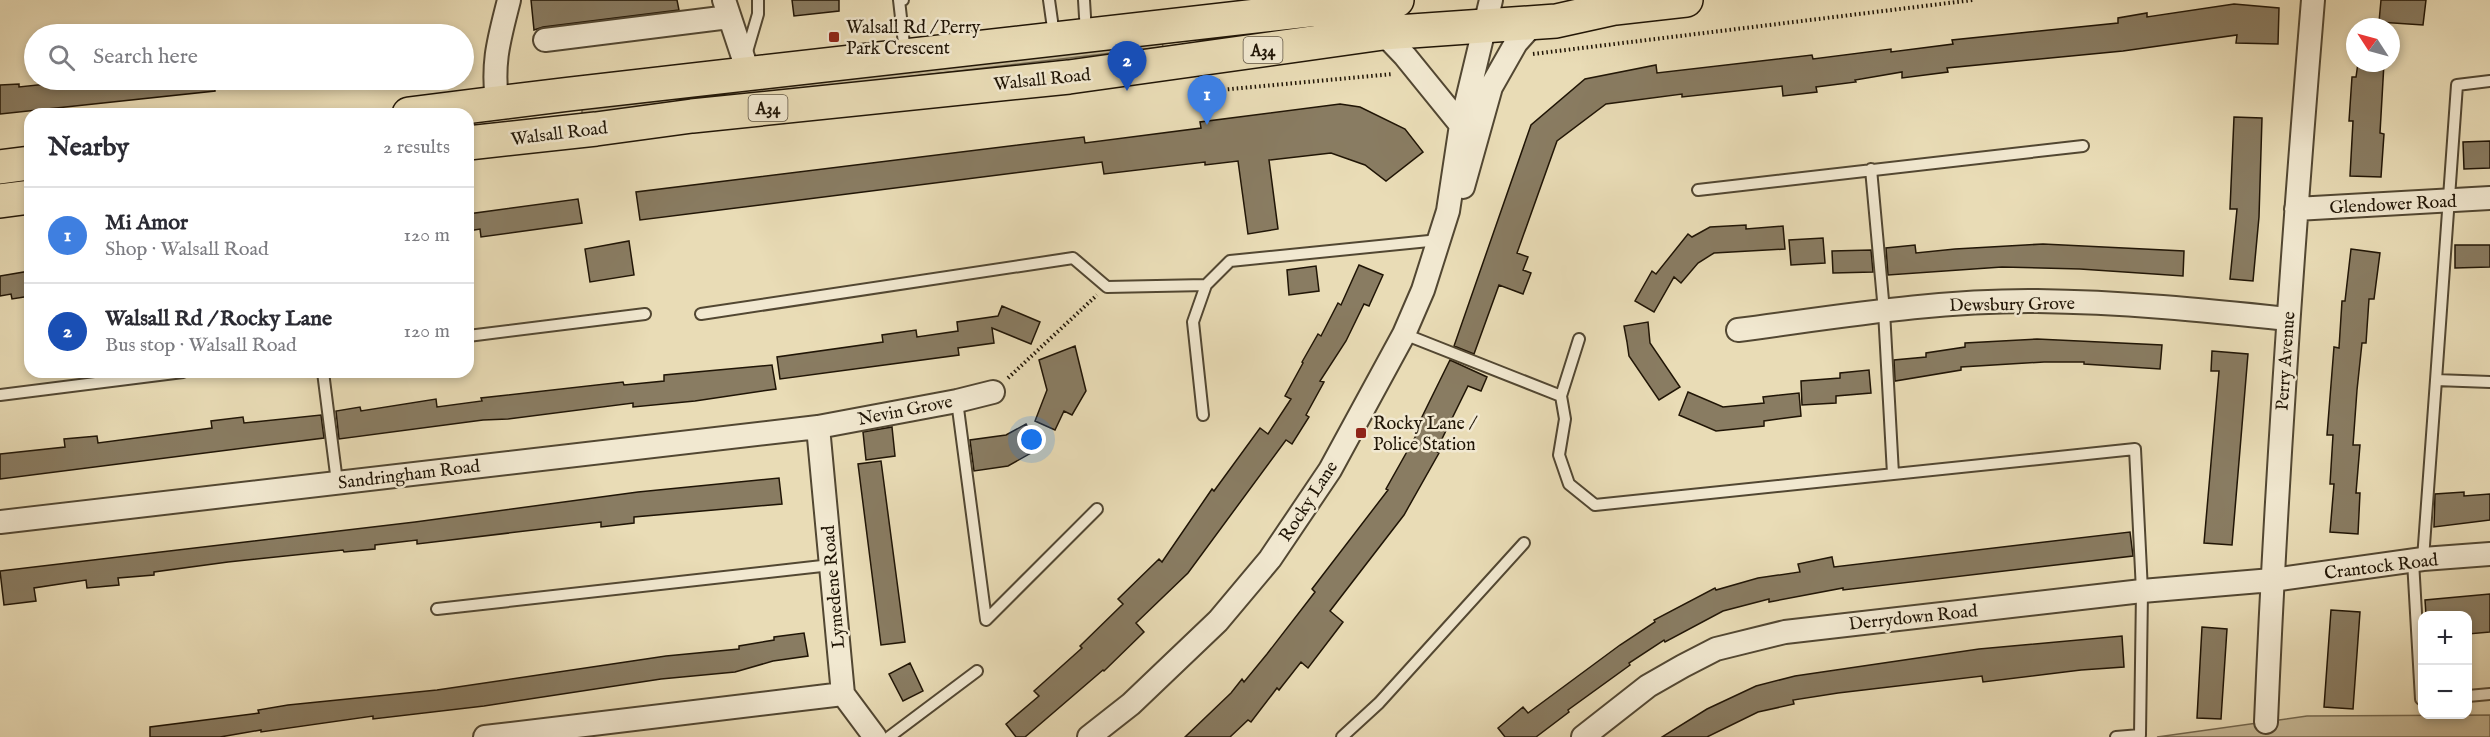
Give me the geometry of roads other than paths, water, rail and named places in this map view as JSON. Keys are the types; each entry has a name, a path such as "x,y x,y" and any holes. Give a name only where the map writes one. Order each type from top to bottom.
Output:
{"highway":[{"name":"Walsall Road","path":"457,108 742,67 906,56 1194,22 1373,7 1488,13 1533,24 1609,4 1686,0"},
{"name":"Walsall Road","path":"474,142 692,116 1069,77 1373,7"},
{"path":"0,167 24,164"},
{"path":"0,201 24,198"}],"street":[{"path":"497,103 494,81 496,51 509,0"},
{"name":"Perry Avenue","path":"2265,730 2288,319 2313,0"},
{"path":"1373,7 1405,56 1461,125"},
{"path":"545,40 727,9 742,67"},
{"name":"Rocky Lane","path":"1089,737 1131,704 1218,621 1270,559 1330,470 1404,334 1423,290 1448,211 1461,125 1488,13"},
{"name":"Rocky Lane","path":"1448,211 1461,190 1491,87 1516,43 1533,24"},
{"name":"Glendower Road","path":"2296,209 2490,198"},
{"name":"Dewsbury Grove","path":"1738,330 1915,306 2036,301 2147,304 2288,319"},
{"name":"Nevin Grove","path":"818,427 993,392"},
{"name":"Sandringham Road","path":"0,522 818,427"},
{"name":"Lymedene Road","path":"818,427 843,694"},
{"name":"Crantock Road","path":"2272,580 2418,560 2490,554"},
{"name":"Derrydown Road","path":"1583,737 1648,686 1716,649 1785,632 2142,591 2272,580"},
{"path":"485,737 843,694 875,737"}],"lane":[{"path":"742,67 758,14 758,0"},
{"path":"903,0 899,0 906,56"},
{"path":"1049,0 1070,38"},
{"path":"1070,38 1084,0"},
{"path":"2420,665 2418,560 2436,380 2457,85 2490,81"},
{"path":"1698,190 2083,146"},
{"path":"1871,170 1884,311 1893,474"},
{"path":"1203,415 1193,322 1206,285 1230,261 1439,240"},
{"path":"701,314 1073,258 1107,287 1206,285"},
{"path":"474,335 645,314"},
{"path":"1404,334 1561,396"},
{"path":"1579,339 1561,396 1565,419 1558,455 1569,484 1595,505 2135,449 2142,591 2140,735 2116,737"},
{"path":"0,394 133,378"},
{"path":"324,378 337,482"},
{"path":"2436,380 2490,382"},
{"path":"957,401 986,620 1097,509"},
{"path":"1342,737 1379,703 1524,543"},
{"path":"437,609 831,565"},
{"path":"889,737 977,671"},
{"path":"2472,696 2490,694"}],"place":[{"name":"Walsall Rd / Perry Park Crescent","path":"834,37"},
{"name":"Walsall Rd / Rocky Lane","path":"1127,91"},
{"name":"Mi Amor","path":"1207,125"},
{"name":"Rocky Lane / Police Station","path":"1361,433"}]}
